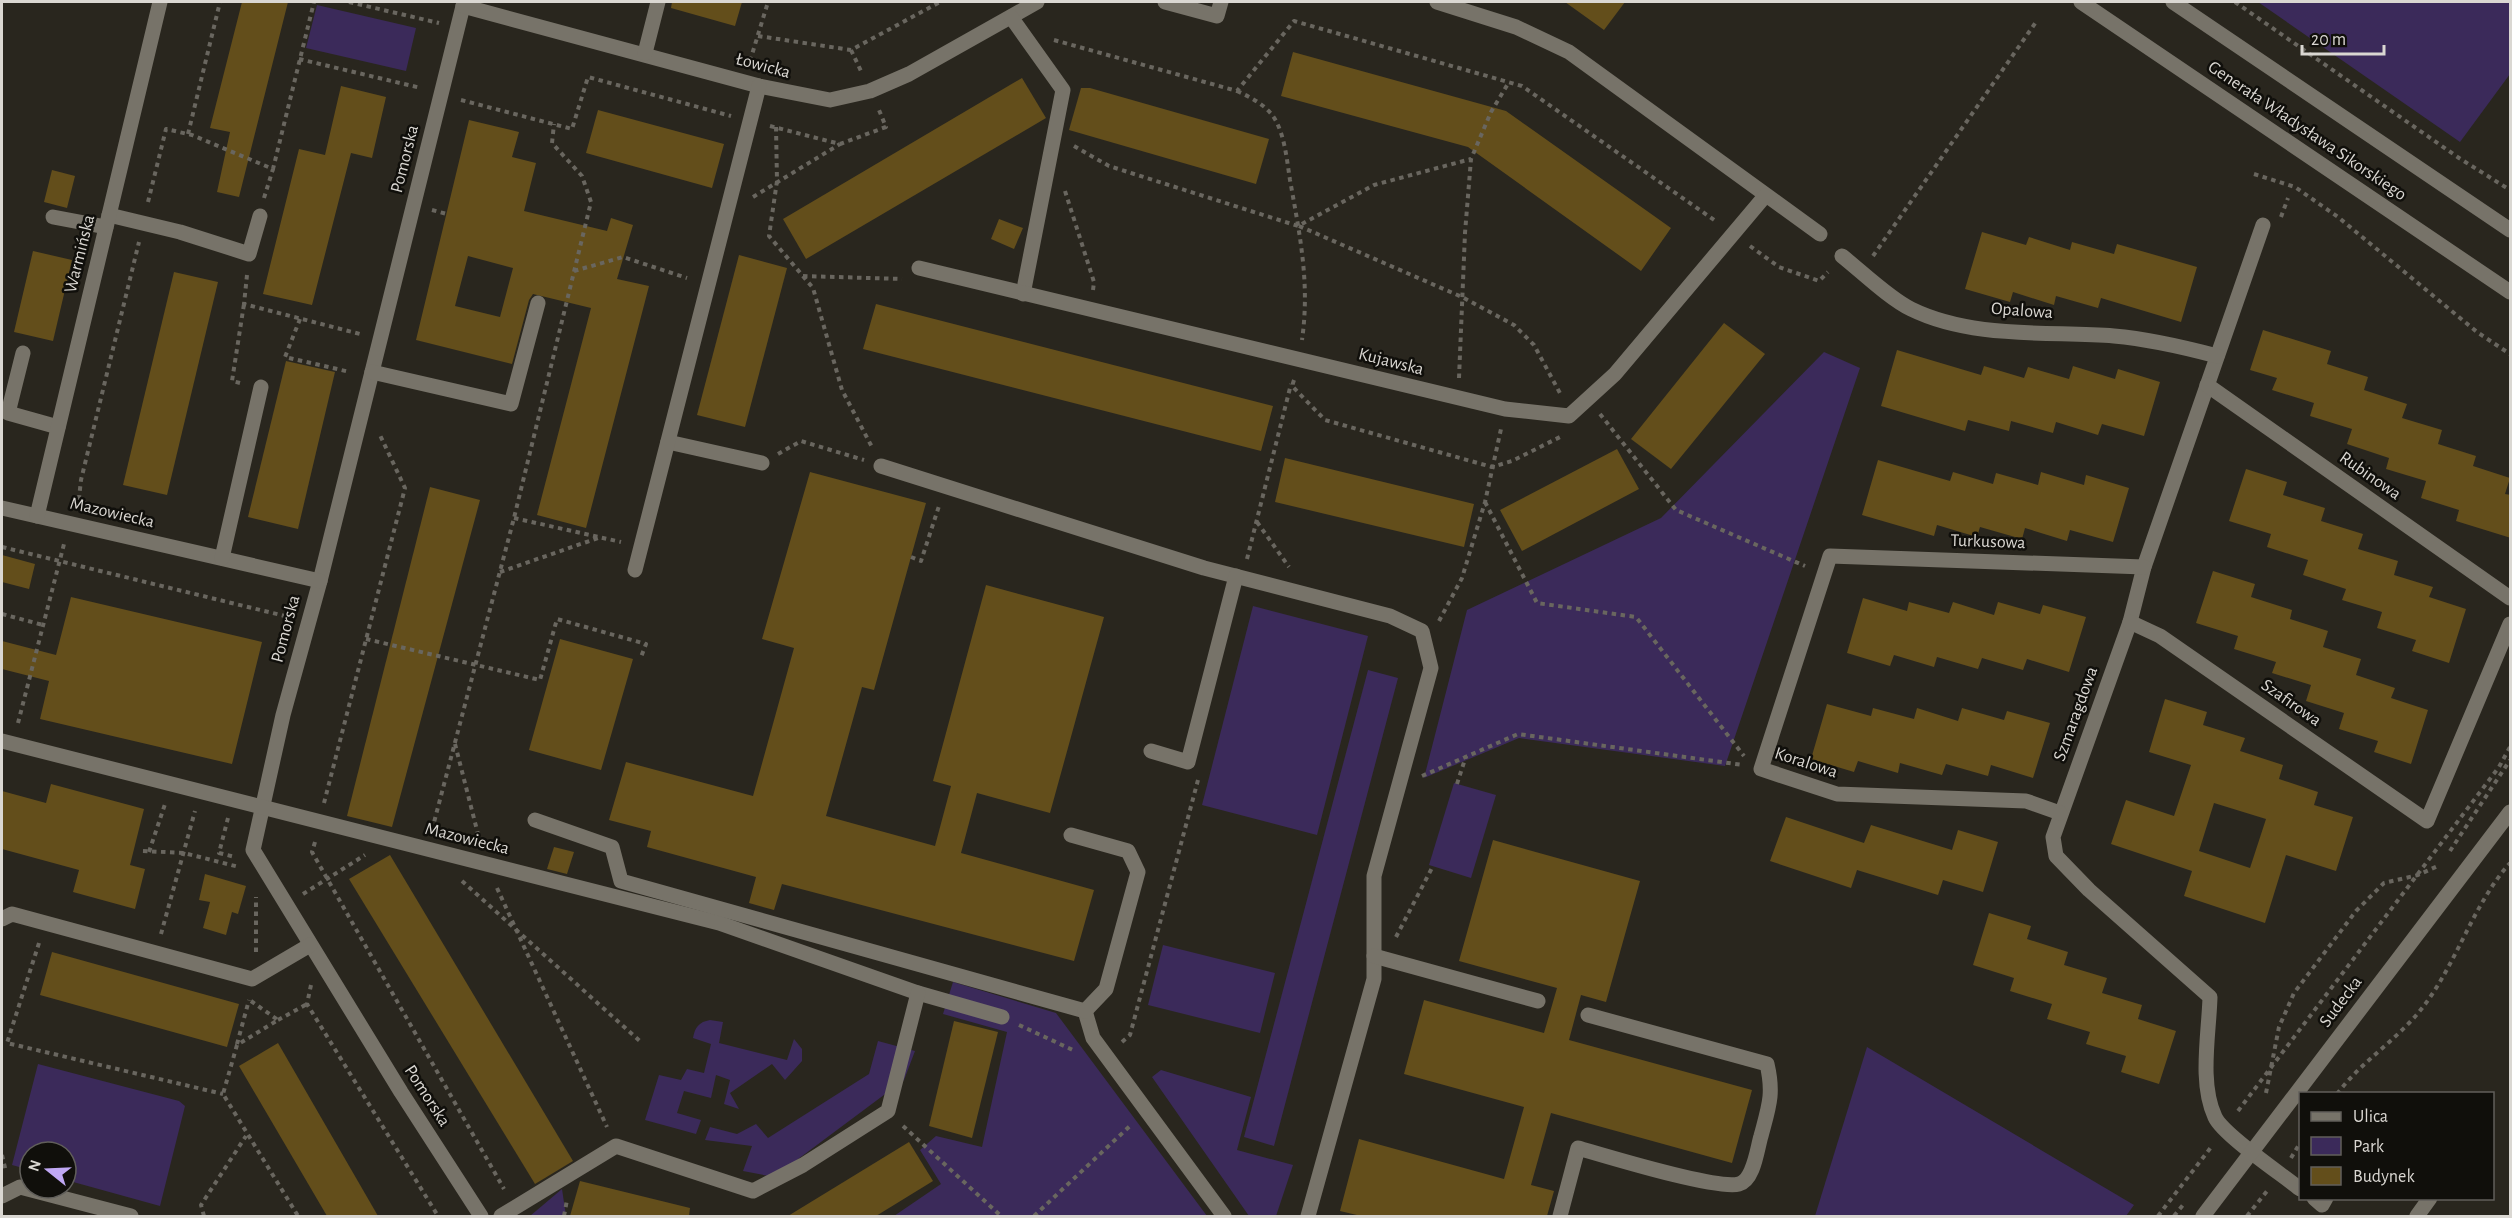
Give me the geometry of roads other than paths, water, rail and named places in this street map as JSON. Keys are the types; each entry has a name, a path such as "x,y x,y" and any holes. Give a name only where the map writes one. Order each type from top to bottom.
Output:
{"street":[{"name":"Warmińska","path":"37,516 160,2"},
{"path":"645,53 658,2"},
{"name":"Łowicka","path":"464,4 752,84 830,100 870,91 909,74 1037,2"},
{"path":"1166,2 1217,16 1221,2"},
{"path":"1440,2 1516,27 1569,52 1820,234"},
{"name":"Generała Władysława Sikorskiego","path":"2081,2 2511,292"},
{"name":"Generała Władysława Sikorskiego","path":"2173,2 2511,230"},
{"name":"Pomorska","path":"464,4 364,373 320,581 283,715 254,850 310,945 481,1216"},
{"path":"1011,17 1063,90 1023,294"},
{"path":"635,570 750,121 752,84"},
{"name":"Kujawska","path":"919,268 1505,410 1569,416 1615,374 1765,196"},
{"path":"53,217 143,223 249,254 260,216"},
{"name":"Szmaragdowa","path":"2263,225 2144,567 2130,622 2060,813 2054,837 2056,856 2088,890 2210,997 2207,1084 2215,1119 2252,1153 2299,1188"},
{"name":"Opalowa","path":"1842,256 1910,309 1950,323 1984,328 2117,336 2171,344 2217,356"},
{"path":"364,373 511,404 538,303"},
{"path":"23,353 8,413 58,427"},
{"name":"Rubinowa","path":"2207,385 2511,598"},
{"path":"222,558 261,387"},
{"path":"668,442 762,463"},
{"path":"881,466 1239,577 1390,616 1422,632 1431,668 1374,876 1380,958 1308,1216"},
{"name":"Mazowiecka","path":"2,508 320,581"},
{"name":"Turkusowa","path":"1830,556 2144,567"},
{"name":"Koralowa","path":"1830,556 1761,769 1837,794 2026,801 2060,813"},
{"path":"1151,751 1188,762 1239,577"},
{"name":"Szafirowa","path":"2130,622 2160,636 2427,821 2511,624"},
{"name":"Mazowiecka","path":"7,743 719,923 918,993 1002,1017"},
{"name":"Sudecka","path":"2203,1216 2511,812"},
{"path":"535,820 612,847 621,882 1085,1011"},
{"path":"1071,835 1128,851 1138,872 1106,989 1085,1011"},
{"path":"2,919 12,914 254,978 310,945"},
{"path":"1380,958 1538,1001"},
{"path":"501,1216 616,1146 753,1191 803,1165 888,1111 918,993"},
{"path":"1085,1011 1093,1038 1224,1216"},
{"path":"1560,1216 1578,1148 1702,1181 1739,1184 1748,1178 1772,1087 1767,1064 1588,1016"},
{"path":"2,1197 20,1187 131,1216"},
{"path":"2417,1216 2429,1200"}]}
